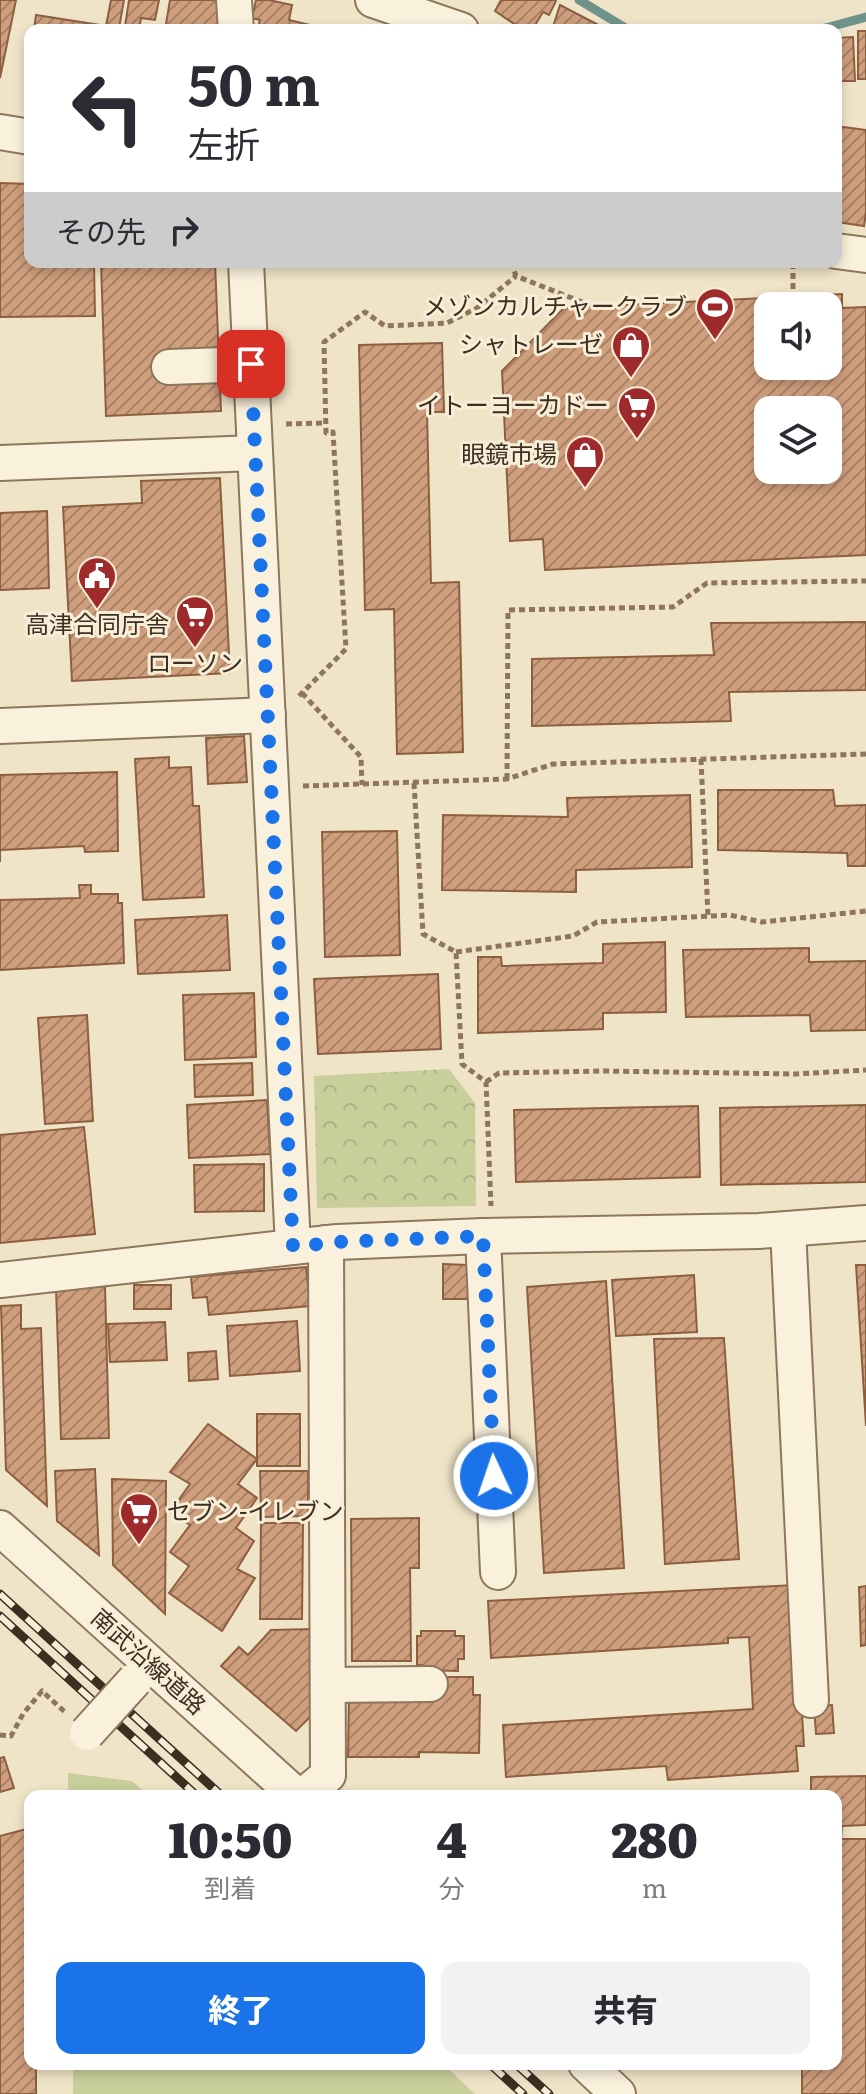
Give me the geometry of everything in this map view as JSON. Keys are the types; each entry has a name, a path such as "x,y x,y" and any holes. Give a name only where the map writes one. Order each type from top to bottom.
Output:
{"street":[{"path":"234,0 236,24"},
{"path":"373,0 443,24"},
{"path":"0,132 24,136"},
{"path":"842,252 866,255"},
{"path":"246,268 251,364 264,439 281,708 328,1685 328,1775 308,1790"},
{"path":"169,367 251,364"},
{"path":"0,463 264,439"},
{"path":"0,726 281,708"},
{"path":"0,1280 487,1225 759,1231 866,1223"},
{"path":"487,1225 498,1572"},
{"path":"788,1229 811,1700"},
{"name":"南武沿線道路","path":"0,1528 293,1790"},
{"path":"87,1733 135,1680"},
{"path":"328,1685 430,1684"},
{"path":"592,2070 618,2094"}],"path":[{"path":"513,268 516,276 592,306"},
{"path":"793,268 793,292"},
{"path":"281,708 302,693 346,649 333,432 326,433 325,423 324,342 365,312 385,326 447,323 477,308 516,276"},
{"path":"264,439 325,423"},
{"path":"507,779 508,610 673,607 707,583 866,581"},
{"path":"302,693 361,757 362,785"},
{"path":"290,787 507,779 553,764 866,754"},
{"path":"701,759 708,916"},
{"path":"414,783 423,934 456,952 573,936 597,922 730,915 762,922 866,911"},
{"path":"456,952 462,1064 486,1082"},
{"path":"486,1082 499,1073 796,1074 866,1070"},
{"path":"486,1082 487,1225"},
{"path":"0,1735 11,1736 23,1714 42,1691 87,1733"}],"green space":[{"path":"449,1069 475,1103 476,1206 317,1208 314,1076"},
{"path":"68,1773 132,1781 142,1790 68,1790"},
{"path":"73,2070 449,2070 475,2094 73,2094"}],"building":[{"path":"0,0 16,0 0,78"},
{"path":"111,0 124,0 120,24 106,24"},
{"path":"129,0 159,0 155,20 141,18 140,24 125,24"},
{"path":"170,0 218,0 219,24 166,24"},
{"path":"256,0 269,0 292,5 289,20 306,24 259,24 260,20 252,18"},
{"path":"501,0 556,1 549,15 543,12 536,24 514,24 495,11"},
{"path":"560,5 596,24 554,24"},
{"path":"36,15 93,24 35,24"},
{"path":"858,31 866,31 866,79 858,79"},
{"path":"853,37 855,81 842,81 842,38"},
{"path":"842,127 866,130 864,226 842,223"},
{"path":"0,183 24,184 24,268 94,268 95,316 0,317"},
{"path":"101,268 215,268 221,411 106,416"},
{"name":"イトーヨーカドー","path":"754,298 754,380 842,380 842,308 866,307 866,555 545,570 543,539 510,541 502,371 564,308"},
{"path":"442,343 444,412 427,412 431,583 459,582 463,752 397,754 394,609 365,610 359,345"},
{"path":"220,478 230,673 72,681 63,507 142,503 141,481"},
{"path":"47,511 49,588 0,590 0,513"},
{"path":"866,622 866,690 729,692 731,721 532,726 532,659 714,655 711,623"},
{"path":"244,736 247,782 208,784 206,738"},
{"path":"169,757 169,768 191,767 193,806 199,806 204,897 143,900 135,759"},
{"path":"117,772 118,851 85,852 84,846 0,850 0,775"},
{"path":"718,790 833,790 835,806 866,805 866,866 848,866 847,853 718,850"},
{"path":"690,795 692,867 576,870 576,892 442,890 443,815 568,817 567,798"},
{"path":"397,831 400,955 325,957 322,832"},
{"path":"79,885 91,885 91,894 118,894 118,903 122,903 124,963 0,970 0,900 80,898"},
{"path":"227,915 230,970 138,974 135,920"},
{"path":"665,942 666,1012 603,1013 603,1029 478,1033 478,957 501,957 502,966 603,963 603,944"},
{"path":"809,948 809,962 866,961 866,1030 811,1031 810,1015 686,1017 683,950"},
{"path":"438,974 441,1049 318,1054 314,979"},
{"path":"254,993 256,1057 185,1060 183,995"},
{"path":"87,1015 93,1121 45,1124 38,1018"},
{"path":"252,1063 253,1095 195,1097 194,1065"},
{"path":"267,1100 270,1154 189,1158 187,1105"},
{"path":"866,1105 866,1182 721,1185 720,1108"},
{"path":"698,1106 700,1177 516,1182 514,1110"},
{"path":"84,1127 95,1234 0,1243 0,1135"},
{"path":"264,1164 264,1211 195,1212 194,1165"},
{"path":"443,1264 468,1265 468,1299 443,1299"},
{"path":"856,1265 866,1265 866,1426"},
{"path":"306,1267 310,1306 209,1315 207,1297 193,1298 191,1277"},
{"path":"694,1275 697,1332 616,1336 612,1280"},
{"path":"606,1281 624,1568 544,1573 527,1287"},
{"path":"134,1285 171,1285 171,1309 134,1309"},
{"path":"105,1286 109,1438 61,1439 56,1288"},
{"path":"21,1305 21,1329 41,1328 47,1506 6,1470 1,1306"},
{"path":"297,1321 300,1371 230,1376 227,1326"},
{"path":"165,1322 167,1360 110,1362 108,1324"},
{"path":"724,1338 739,1559 665,1564 654,1339"},
{"path":"216,1351 218,1379 189,1381 188,1353"},
{"path":"257,1414 300,1414 300,1466 257,1466"},
{"path":"208,1424 257,1459 238,1484 257,1498 236,1528 254,1541 237,1569 255,1578 222,1631 169,1593 189,1566 170,1552 190,1525 170,1512 190,1484 170,1472"},
{"path":"95,1469 99,1555 57,1521 55,1471"},
{"path":"260,1471 308,1471 308,1516 261,1517"},
{"path":"112,1479 166,1481 165,1614 113,1565"},
{"path":"419,1518 419,1568 410,1568 411,1661 352,1661 351,1519"},
{"path":"261,1523 303,1523 302,1619 260,1619"},
{"path":"794,1585 804,1746 796,1746 798,1771 668,1780 666,1766 506,1777 503,1725 753,1709 749,1637 728,1638 728,1643 491,1658 488,1601"},
{"path":"866,1586 866,1645 861,1646 859,1587"},
{"path":"312,1629 314,1713 296,1731 221,1666 239,1647 248,1655 271,1630"},
{"path":"421,1631 455,1631 455,1636 464,1636 464,1659 458,1659 458,1671 422,1670 422,1665 417,1665 417,1636 421,1636"},
{"path":"447,1677 473,1677 473,1695 480,1695 479,1753 419,1752 419,1757 348,1757 349,1695 446,1684"},
{"path":"832,1705 834,1733 816,1734 814,1706"},
{"path":"4,1757 14,1788 0,1792 0,1758"},
{"path":"866,1776 866,1825 842,1826 842,1790 811,1790 811,1777"},
{"path":"24,1830 24,2070 36,2070 36,2094 0,2094 0,1836"},
{"path":"842,1839 866,1839 866,2094 802,2094 802,2070 842,2070"}],"waterway":[{"path":"579,0 619,24"},
{"path":"840,24 866,17"}],"railway":[{"path":"0,1594 215,1790"},
{"path":"0,1616 190,1790"},
{"path":"497,2070 523,2094"},
{"path":"523,2070 549,2094"}],"place":[{"name":"メゾンカルチャークラブ","path":"715,341"},
{"name":"シャトレーゼ","path":"631,379"},
{"name":"イトーヨーカドー","path":"637,440"},
{"name":"眼鏡市場","path":"585,489"},
{"name":"高津合同庁舎","path":"97,610"},
{"name":"ローソン","path":"195,649"},
{"name":"セブン-イレブン","path":"139,1546"}],"route":[{"path":"251,364 293,1247 337,1242 483,1236 494,1476"}]}
